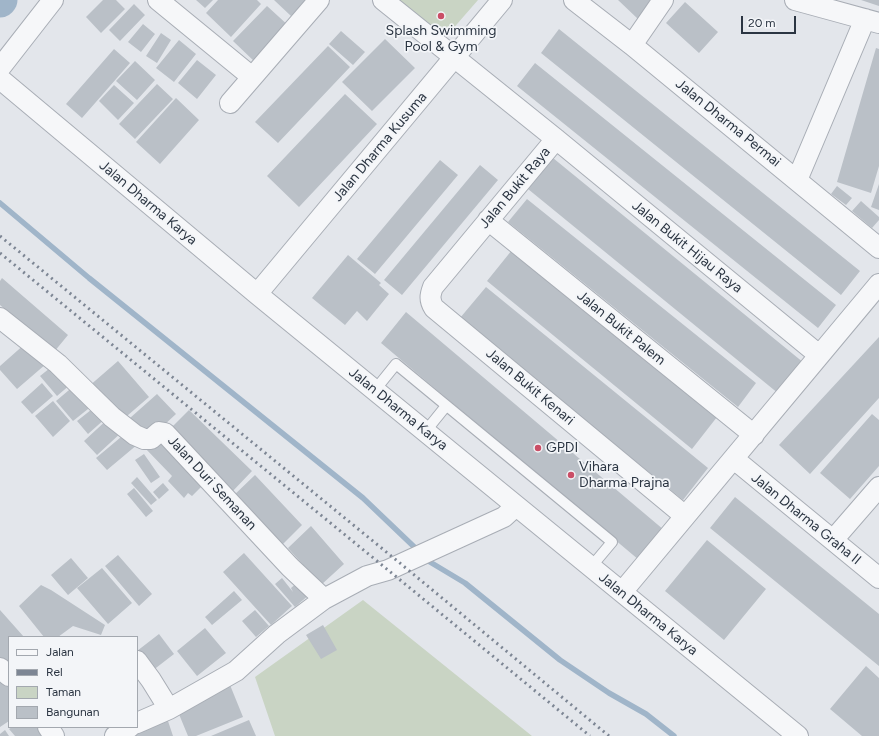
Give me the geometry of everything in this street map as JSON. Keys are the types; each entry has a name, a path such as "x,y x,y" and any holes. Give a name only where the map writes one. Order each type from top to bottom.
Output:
{"street":[{"path":"0,68 53,0"},
{"path":"158,0 252,77"},
{"path":"230,103 319,0"},
{"name":"Jalan Bukit Raya","path":"383,0 556,139 433,287 430,298 431,303"},
{"name":"Jalan Dharma Kusuma","path":"257,294 502,0"},
{"name":"Jalan Dharma Permai","path":"574,0 632,45 879,248"},
{"path":"632,45 663,0"},
{"path":"795,0 872,21 798,180"},
{"name":"Jalan Dharma Karya","path":"0,79 257,294 798,736"},
{"name":"Jalan Bukit Hijau Raya","path":"556,139 819,355"},
{"name":"Jalan Bukit Palem","path":"488,220 754,435"},
{"path":"622,592 879,284"},
{"name":"Jalan Bukit Kenari","path":"431,303 434,308 685,516"},
{"name":"Jalan Duri Semanan","path":"0,318 58,364 112,417 135,435 141,438 151,439 159,432 165,433 290,567 324,599"},
{"name":"Jalan Dharma Graha II","path":"734,459 879,578"},
{"path":"833,540 879,487"},
{"path":"138,724 169,710 236,671 277,634 324,599 368,576 388,570 504,517 516,506"},
{"path":"138,662 151,680 169,710"},
{"path":"0,668 8,675"},
{"path":"115,736 128,728"}],"lane":[{"path":"375,390 396,364 612,542 591,567"},
{"path":"425,432 446,406"}],"green space":[{"name":"Splash Swimming Pool & Gym","path":"399,0 478,0 444,39"},
{"path":"363,600 532,736 275,736 255,677"}],"building":[{"path":"103,0 116,0 125,9 101,33 86,17"},
{"path":"196,0 213,0 205,8"},
{"path":"218,0 257,0 261,4 231,37 206,13"},
{"path":"274,0 307,0 291,16"},
{"path":"618,0 656,0 638,19"},
{"path":"861,0 879,0 879,6"},
{"path":"685,2 718,32 699,53 666,23"},
{"path":"134,4 145,15 120,41 109,30"},
{"path":"267,6 290,27 256,63 233,41"},
{"path":"143,24 155,34 141,52 128,42"},
{"path":"559,29 860,271 841,295 541,53"},
{"path":"341,31 365,52 353,65 329,44"},
{"path":"161,33 171,40 157,63 146,56"},
{"path":"385,39 415,68 372,111 342,82"},
{"path":"179,40 196,54 174,82 156,68"},
{"path":"328,46 350,67 278,143 255,122"},
{"path":"876,48 879,49 879,166 871,193 837,182"},
{"path":"114,49 130,63 82,118 66,104"},
{"path":"197,60 216,75 197,99 178,83"},
{"path":"135,61 155,80 137,100 116,81"},
{"path":"535,63 836,305 818,328 517,86"},
{"path":"157,84 173,99 135,139 119,124"},
{"path":"114,85 134,103 118,120 99,101"},
{"path":"345,94 377,124 299,207 267,176"},
{"path":"176,98 199,120 160,164 136,142"},
{"path":"553,158 804,363 779,394 528,189"},
{"path":"440,160 458,175 375,274 357,259"},
{"path":"480,165 498,180 402,295 384,280"},
{"path":"879,184 879,210 871,207"},
{"path":"837,186 852,198 846,205 831,194"},
{"path":"527,199 756,383 738,407 508,222"},
{"path":"861,201 879,217 879,220 872,228 852,211"},
{"path":"512,250 717,417 692,449 487,281"},
{"path":"348,255 381,283 379,285 389,294 367,321 357,311 345,325 312,298"},
{"path":"2,278 68,335 54,352 0,305 0,281"},
{"path":"486,287 708,468 683,500 460,318"},
{"path":"406,312 664,530 639,560 381,343"},
{"path":"879,337 879,398 810,474 779,445"},
{"path":"26,343 46,364 17,389 0,370 0,366"},
{"path":"118,361 149,397 120,422 88,387"},
{"path":"55,364 71,384 57,396 40,376"},
{"path":"42,383 53,396 32,414 21,402"},
{"path":"75,385 93,405 73,421 56,401"},
{"path":"157,394 176,414 149,439 130,418"},
{"path":"53,401 70,421 53,437 35,416"},
{"path":"96,406 106,418 88,434 77,421"},
{"path":"189,410 252,471 231,493 167,432"},
{"path":"872,414 879,420 879,466 850,499 820,473"},
{"path":"110,417 123,431 97,455 84,441"},
{"path":"127,432 138,444 107,470 96,458"},
{"path":"159,433 206,482 192,496 188,493 184,498 168,481 172,476 144,447"},
{"path":"144,454 160,477 151,483 135,460"},
{"path":"255,475 302,525 279,548 231,498"},
{"path":"137,477 157,500 151,505 131,483"},
{"path":"163,483 169,490 159,499 153,492"},
{"path":"134,488 153,511 146,517 127,494"},
{"path":"735,497 879,614 879,666 710,528"},
{"path":"311,526 344,564 321,585 288,548"},
{"path":"707,540 766,589 724,640 665,591"},
{"path":"244,553 292,606 271,625 223,572"},
{"path":"118,555 152,594 139,606 105,566"},
{"path":"71,558 88,578 68,595 51,575"},
{"path":"102,568 132,603 108,624 77,588"},
{"path":"282,578 293,592 291,588 299,581 310,594 295,607 275,584"},
{"path":"41,585 105,625 101,635 73,626 59,636 43,636 19,606"},
{"path":"234,591 242,600 212,625 205,617"},
{"path":"0,610 23,636 8,636 8,665 0,658"},
{"path":"255,610 269,626 256,637 242,621"},
{"path":"323,625 337,650 321,659 306,635"},
{"path":"205,628 226,653 197,676 177,651"},
{"path":"159,634 174,654 152,671 138,650"},
{"path":"866,666 879,678 879,736 862,736 830,709"},
{"path":"0,671 8,683 8,722 0,727"},
{"path":"230,685 243,717 196,736 188,736 176,707"},
{"path":"167,718 173,736 124,736"},
{"path":"249,720 256,736 211,736"},
{"path":"41,728 45,734 42,736 15,736 9,729"},
{"path":"5,730 9,736 0,736 0,734"}],"waterway":[{"path":"0,203 89,278 363,498 430,562 465,583 560,660 609,693 646,714 674,736"}],"railway":[{"path":"0,236 609,736"},
{"path":"0,253 590,736"}],"place":[{"name":"Splash Swimming Pool & Gym","path":"441,16"},
{"name":"GPDI","path":"538,448"},
{"name":"Vihara Dharma Prajna","path":"571,475"}]}
